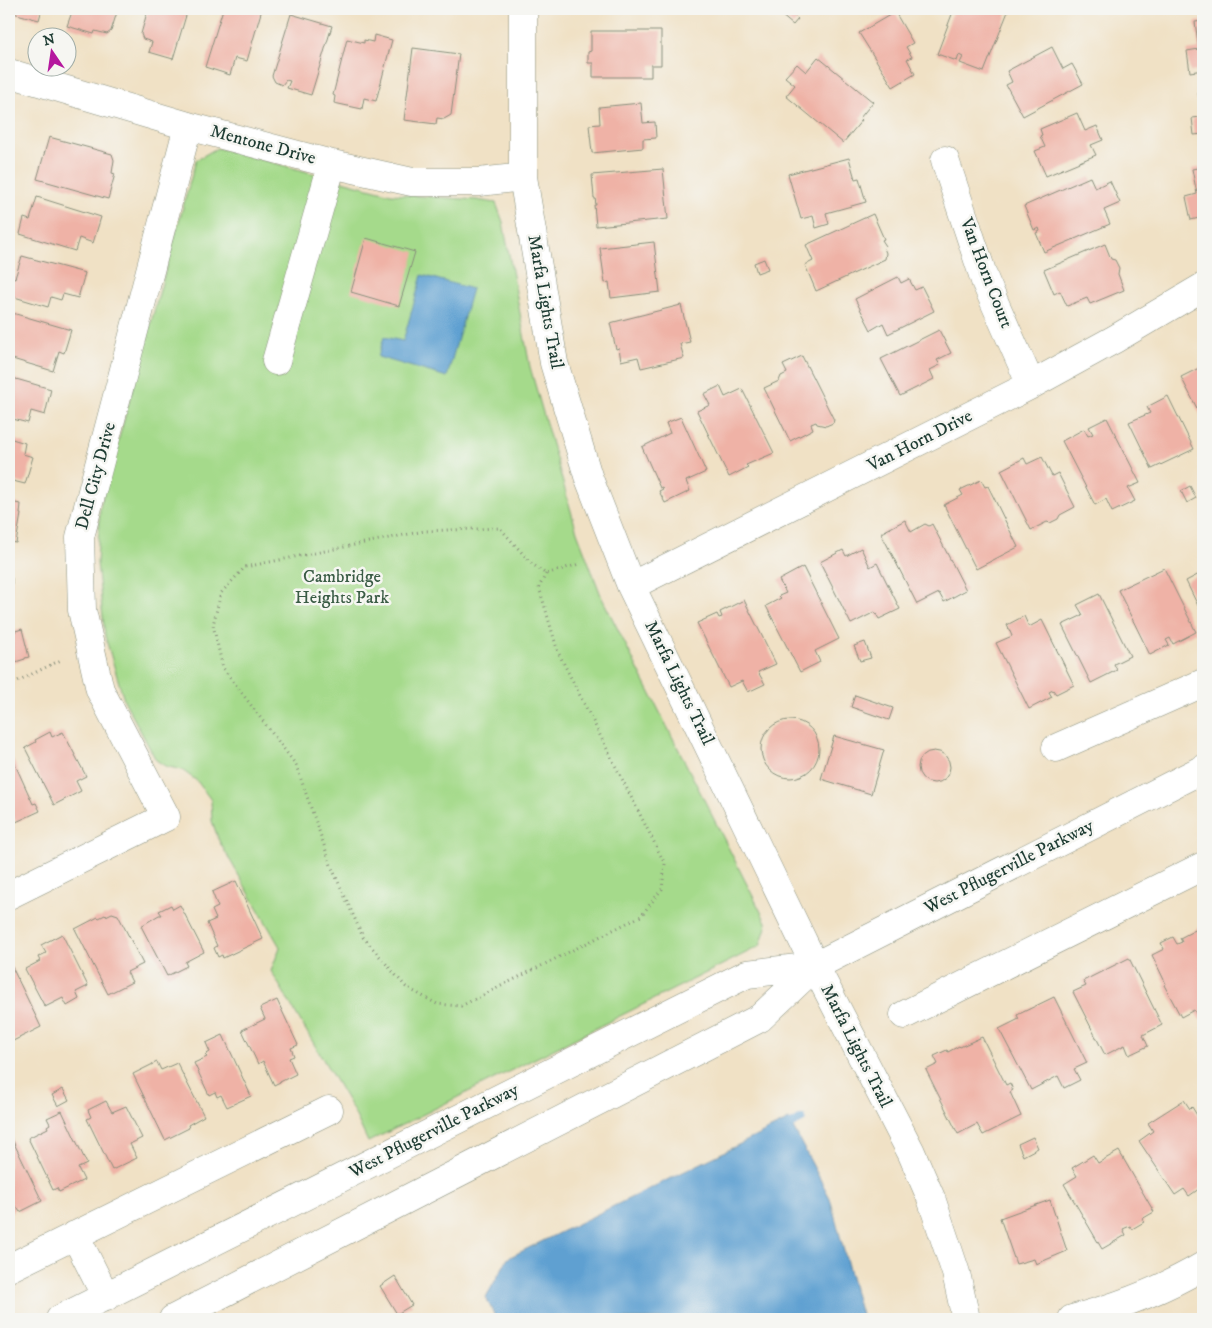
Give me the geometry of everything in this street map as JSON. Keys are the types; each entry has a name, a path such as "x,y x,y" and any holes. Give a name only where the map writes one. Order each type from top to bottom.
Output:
{"street":[{"name":"Marfa Lights Trail","path":"523,9 523,177 554,363 588,476 631,586 815,966 911,1152 931,1198 956,1273 966,1319"},
{"name":"Mentone Drive","path":"9,73 188,126 332,164 412,182 479,182 523,177"},
{"name":"Dell City Drive","path":"9,895 166,817 100,690 82,610 80,537 188,126"},
{"name":"Van Horn Court","path":"945,160 985,281 1031,385"},
{"path":"276,361 332,164"},
{"name":"Van Horn Drive","path":"631,586 1031,385 1115,339 1203,287"},
{"path":"1056,748 1203,683"},
{"name":"West Pflugerville Parkway","path":"173,1319 760,1018 815,966 1203,769"},
{"path":"904,1015 1203,866"},
{"name":"West Pflugerville Parkway","path":"60,1319 747,974 815,966"},
{"path":"9,1268 329,1110"},
{"path":"74,1235 106,1297"},
{"path":"1072,1319 1107,1310 1148,1294 1203,1266"}],"path":[{"path":"546,574 531,563 500,528 424,531 246,567 221,593 213,624 223,668 296,765 332,868 363,937 406,987 437,1004 462,1006 641,916 662,889 665,864 558,652 538,587 546,574 579,564"},
{"path":"9,685 61,660"}],"green space":[{"name":"Cambridge Heights Park","path":"217,148 391,194 496,203 503,222 530,367 577,532 602,598 767,924 760,946 368,1142 354,1112 271,971 280,947 219,841 212,821 211,800 197,781 182,770 165,766 156,760 124,700 105,636 97,563 100,507 196,160"}],"water":[{"path":"422,275 472,289 447,377 378,357 384,337 403,341"},
{"path":"789,1120 830,1198 862,1319 496,1319 486,1297 508,1258"}],"building":[{"path":"14,9 42,9 39,20 13,13"},
{"path":"73,9 118,9 111,31 107,34 95,31 94,34 67,26"},
{"path":"148,9 188,9 173,59 149,52 152,42 143,39 141,34"},
{"path":"223,9 262,9 247,61 235,58 230,75 205,67"},
{"path":"787,9 798,19 793,25 781,15"},
{"path":"954,9 1009,9 984,72 960,63 963,57 959,55 957,61 937,54"},
{"path":"895,12 913,43 906,47 912,57 907,59 915,74 893,87 859,33"},
{"path":"291,14 332,26 311,95 287,88 290,81 286,80 282,85 275,82 272,76"},
{"path":"1203,21 1203,70 1190,72 1187,51 1199,49 1195,22"},
{"path":"591,31 661,31 661,65 651,65 651,77 593,77 593,63 588,63 588,52 591,51"},
{"path":"374,35 392,40 376,101 364,98 362,109 334,103 335,96 333,95 347,39 364,43 364,40 373,42"},
{"path":"1052,47 1063,69 1072,64 1083,84 1023,116 1006,85 1012,82 1007,71"},
{"path":"413,48 459,54 451,115 444,119 437,118 436,124 404,120"},
{"path":"818,57 873,102 860,118 862,120 843,143 786,96 795,85 785,77 797,64 806,72"},
{"path":"1203,92 1203,134 1194,135 1192,118 1201,117 1198,93"},
{"path":"641,103 643,123 655,122 656,138 643,139 643,148 592,153 589,125 600,124 599,107"},
{"path":"1077,113 1085,131 1097,126 1103,140 1091,145 1096,155 1046,176 1035,151 1045,147 1040,136 1042,135 1040,129"},
{"path":"49,137 112,154 114,160 112,173 115,174 108,199 37,179"},
{"path":"849,158 855,179 859,178 866,202 826,213 829,224 816,228 813,216 801,219 788,174"},
{"path":"1203,167 1203,217 1191,220 1186,197 1197,194 1192,169"},
{"path":"663,169 668,219 596,226 594,205 596,205 592,175"},
{"path":"1090,177 1095,188 1110,181 1120,203 1104,210 1110,224 1044,252 1036,233 1040,231 1039,228 1034,230 1024,206"},
{"path":"37,197 101,217 93,243 79,238 75,251 20,234 24,218 30,220"},
{"path":"873,214 886,246 884,248 886,253 885,259 816,291 805,265 813,261 806,245"},
{"path":"366,238 415,252 399,306 351,292"},
{"path":"654,242 660,292 611,298 609,282 605,283 600,248"},
{"path":"1105,244 1111,259 1115,260 1119,268 1118,274 1124,290 1090,304 1087,298 1067,306 1060,291 1054,294 1044,270"},
{"path":"22,256 85,273 78,298 63,294 61,300 51,297 48,307 11,296 9,293 9,276 15,278"},
{"path":"764,259 768,269 757,273 754,263"},
{"path":"898,277 901,283 909,279 915,290 922,287 934,311 888,334 883,323 871,330 855,299"},
{"path":"681,305 690,342 680,344 684,358 641,368 638,357 621,361 619,348 616,349 610,323"},
{"path":"9,312 71,330 64,353 59,351 53,371 9,358"},
{"path":"939,330 951,353 937,360 940,365 930,370 934,379 900,396 881,359"},
{"path":"802,356 834,420 833,423 826,426 816,422 811,424 813,429 790,441 764,388 779,381 781,376 787,373 783,365"},
{"path":"1203,367 1203,420 1181,377"},
{"path":"9,377 51,389 45,415 31,411 28,423 9,418"},
{"path":"720,386 725,397 742,389 774,453 746,465 748,467 729,477 697,411 710,405 704,394"},
{"path":"1168,396 1194,449 1152,469 1129,422 1150,413 1147,407"},
{"path":"681,417 706,472 686,481 690,491 665,503 659,491 663,489 662,487 660,488 642,447 670,433 666,423"},
{"path":"1107,418 1140,483 1128,488 1135,501 1112,512 1106,499 1095,505 1062,441 1084,429 1088,436 1093,434 1089,427"},
{"path":"9,438 25,443 23,454 33,457 25,484 9,480"},
{"path":"1042,457 1052,476 1058,473 1075,507 1060,515 1058,519 1031,530 1001,470 1024,458 1027,464"},
{"path":"981,480 985,487 988,486 1018,547 976,569 944,505 963,495 960,490"},
{"path":"1190,486 1196,498 1187,503 1181,491"},
{"path":"9,502 21,504 16,543 9,542"},
{"path":"905,520 911,532 925,524 929,526 932,524 966,590 944,602 939,593 917,604 881,533"},
{"path":"861,548 870,567 877,563 900,609 879,619 875,612 851,624 820,562 843,550 846,556"},
{"path":"803,567 839,639 815,651 820,662 800,672 766,606 786,593 779,580"},
{"path":"1164,568 1196,632 1173,644 1170,638 1166,640 1169,645 1150,655 1118,590"},
{"path":"1203,572 1203,616 1186,581"},
{"path":"9,577 12,578 12,604 9,604"},
{"path":"1099,594 1130,656 1114,664 1117,670 1091,683 1062,625 1083,615 1077,605"},
{"path":"744,600 776,664 758,672 765,684 748,692 742,681 729,687 697,623 717,614 719,618 722,617 720,612"},
{"path":"1024,616 1029,627 1042,620 1074,685 1056,694 1053,690 1049,692 1052,697 1029,709 996,643 1012,636 1007,625"},
{"path":"22,629 29,657 9,664 9,633"},
{"path":"865,642 871,658 860,661 854,646"},
{"path":"855,695 893,708 889,720 851,707"},
{"path":"784,720 796,720 811,728 819,743 819,755 811,770 796,778 784,778 769,770 761,755 761,743 769,728"},
{"path":"50,732 52,737 63,732 86,776 76,781 81,791 54,805 25,748"},
{"path":"834,736 884,750 871,794 821,779"},
{"path":"9,751 33,804 36,803 40,811 16,822 13,816 9,818"},
{"path":"934,751 940,752 945,756 949,761 949,773 945,778 940,782 934,783 928,782 923,778 919,773 918,767 919,761 923,756 928,752"},
{"path":"236,881 263,939 223,958 222,955 218,957 214,948 217,946 207,923 216,919 212,910 218,907 212,892"},
{"path":"171,905 173,909 180,905 204,952 185,962 187,966 167,976 141,926 162,915 159,911"},
{"path":"112,913 118,915 143,964 127,972 132,982 108,994 75,929 98,917"},
{"path":"1203,926 1203,1019 1200,1020 1194,1010 1181,1017 1164,985 1166,984 1152,955 1164,949 1161,943 1173,937 1177,944 1182,942 1180,938"},
{"path":"62,934 88,986 76,992 79,999 67,1006 63,998 45,1007 25,969 40,961 38,957 46,953 41,945"},
{"path":"1129,958 1162,1025 1143,1035 1148,1046 1129,1055 1125,1045 1105,1055 1073,992 1086,986 1083,981"},
{"path":"9,966 12,967 41,1027 9,1043"},
{"path":"1054,997 1087,1063 1074,1069 1080,1080 1064,1088 1058,1076 1031,1090 999,1029 1019,1019 1017,1015"},
{"path":"277,1000 298,1045 291,1048 294,1056 289,1058 296,1074 274,1085 263,1061 258,1064 242,1030 265,1019 260,1008"},
{"path":"223,1035 251,1096 227,1107 221,1095 217,1097 215,1092 209,1095 194,1063 207,1057 205,1055 210,1052 206,1043"},
{"path":"982,1037 1006,1085 1010,1083 1013,1090 1010,1092 1021,1116 983,1135 977,1124 958,1134 926,1070 938,1064 934,1056"},
{"path":"157,1062 161,1070 177,1063 204,1116 188,1125 189,1128 165,1140 133,1074"},
{"path":"63,1089 69,1100 58,1106 52,1095"},
{"path":"1184,1100 1190,1109 1192,1107 1203,1125 1203,1186 1189,1196 1184,1189 1175,1195 1139,1141 1153,1131 1148,1123"},
{"path":"106,1101 112,1112 126,1106 142,1138 130,1144 137,1158 112,1170 87,1119 91,1117 88,1110"},
{"path":"62,1111 87,1164 78,1168 84,1180 59,1192 57,1188 53,1190 28,1138 48,1128 47,1126 50,1124 47,1118"},
{"path":"9,1133 42,1201 20,1212 16,1206 9,1214"},
{"path":"1033,1137 1038,1148 1023,1156 1018,1144"},
{"path":"1119,1151 1154,1212 1142,1219 1144,1222 1132,1229 1130,1226 1123,1229 1126,1235 1102,1249 1064,1184 1077,1176 1072,1168 1093,1155 1098,1163"},
{"path":"1050,1200 1067,1251 1036,1264 1034,1259 1016,1264 1000,1218"},
{"path":"395,1276 412,1305 397,1314 380,1286"}],"waterway":[{"path":"784,1128 802,1119"}]}
